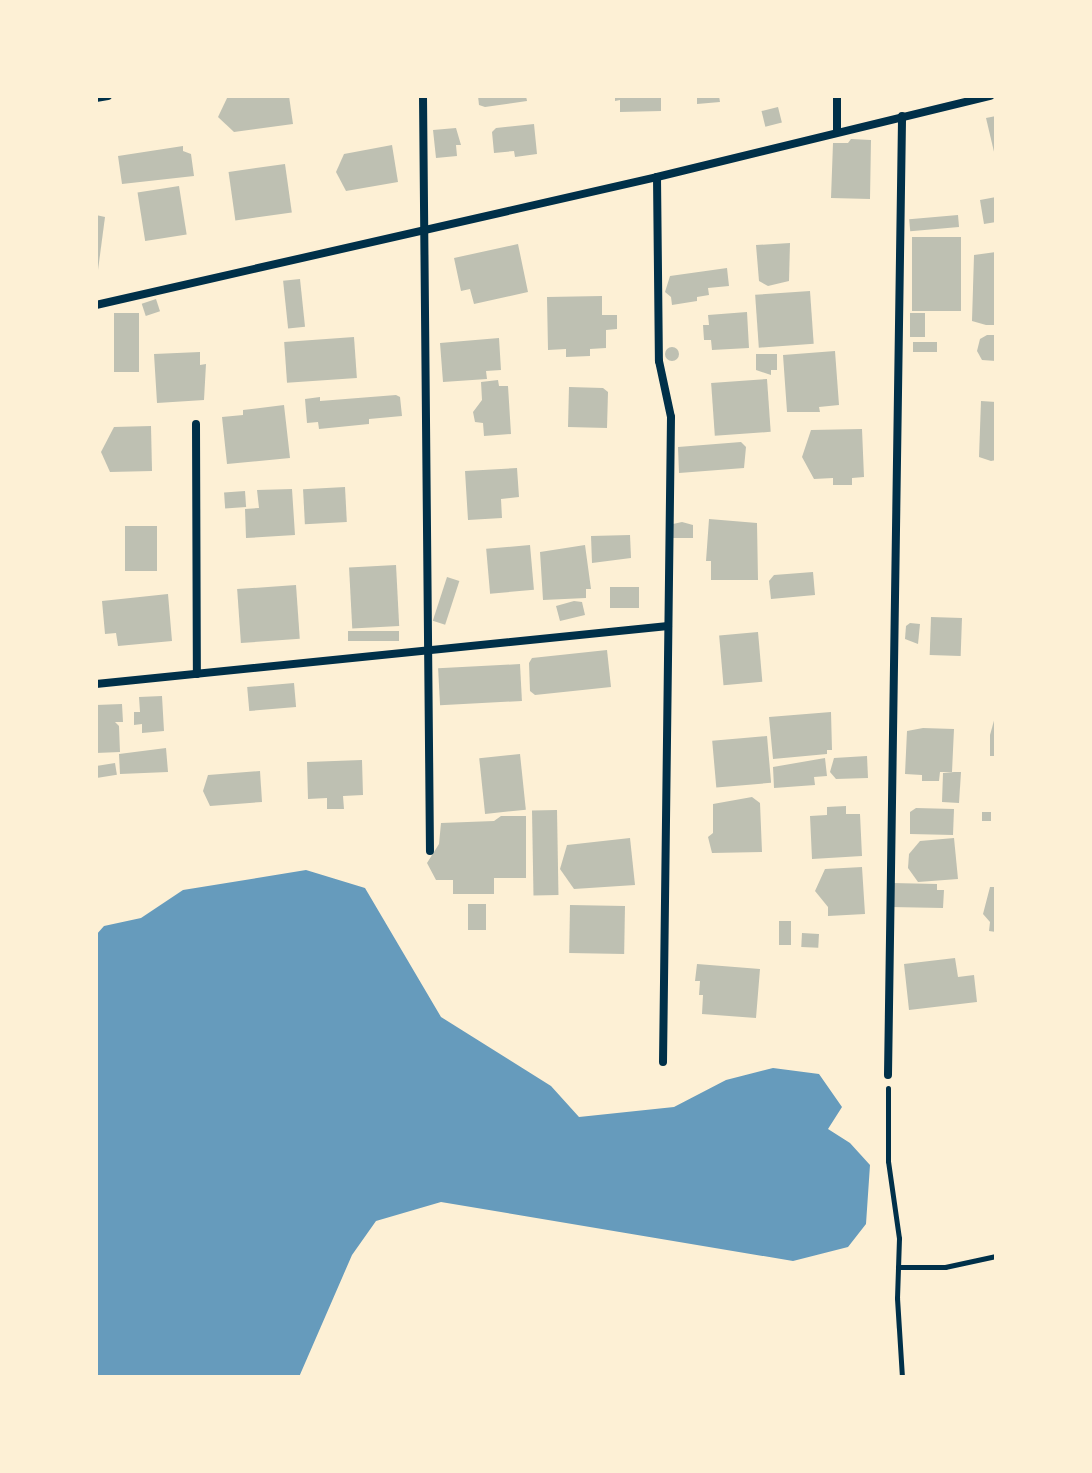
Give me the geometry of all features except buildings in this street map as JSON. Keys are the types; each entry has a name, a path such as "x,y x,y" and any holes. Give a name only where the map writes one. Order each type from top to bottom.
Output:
{"street":[{"path":"96,98 108,96"},
{"path":"423,96 430,851"},
{"path":"837,96 837,132"},
{"path":"96,305 657,177 990,96"},
{"path":"888,1075 902,116"},
{"path":"657,177 659,361 671,417 663,1062"},
{"path":"196,424 197,674"},
{"path":"96,684 668,626"}],"path":[{"path":"888,1075 888,1161 899,1238 902,1377"},
{"path":"898,1267 945,1267 996,1256"}],"water":[{"path":"306,870 365,888 441,1017 551,1086 579,1117 674,1107 726,1080 773,1068 819,1074 842,1107 828,1129 850,1143 870,1165 866,1224 848,1247 793,1261 441,1202 376,1221 352,1255 299,1377 96,1377 96,935 104,926 141,918 183,890"}]}
